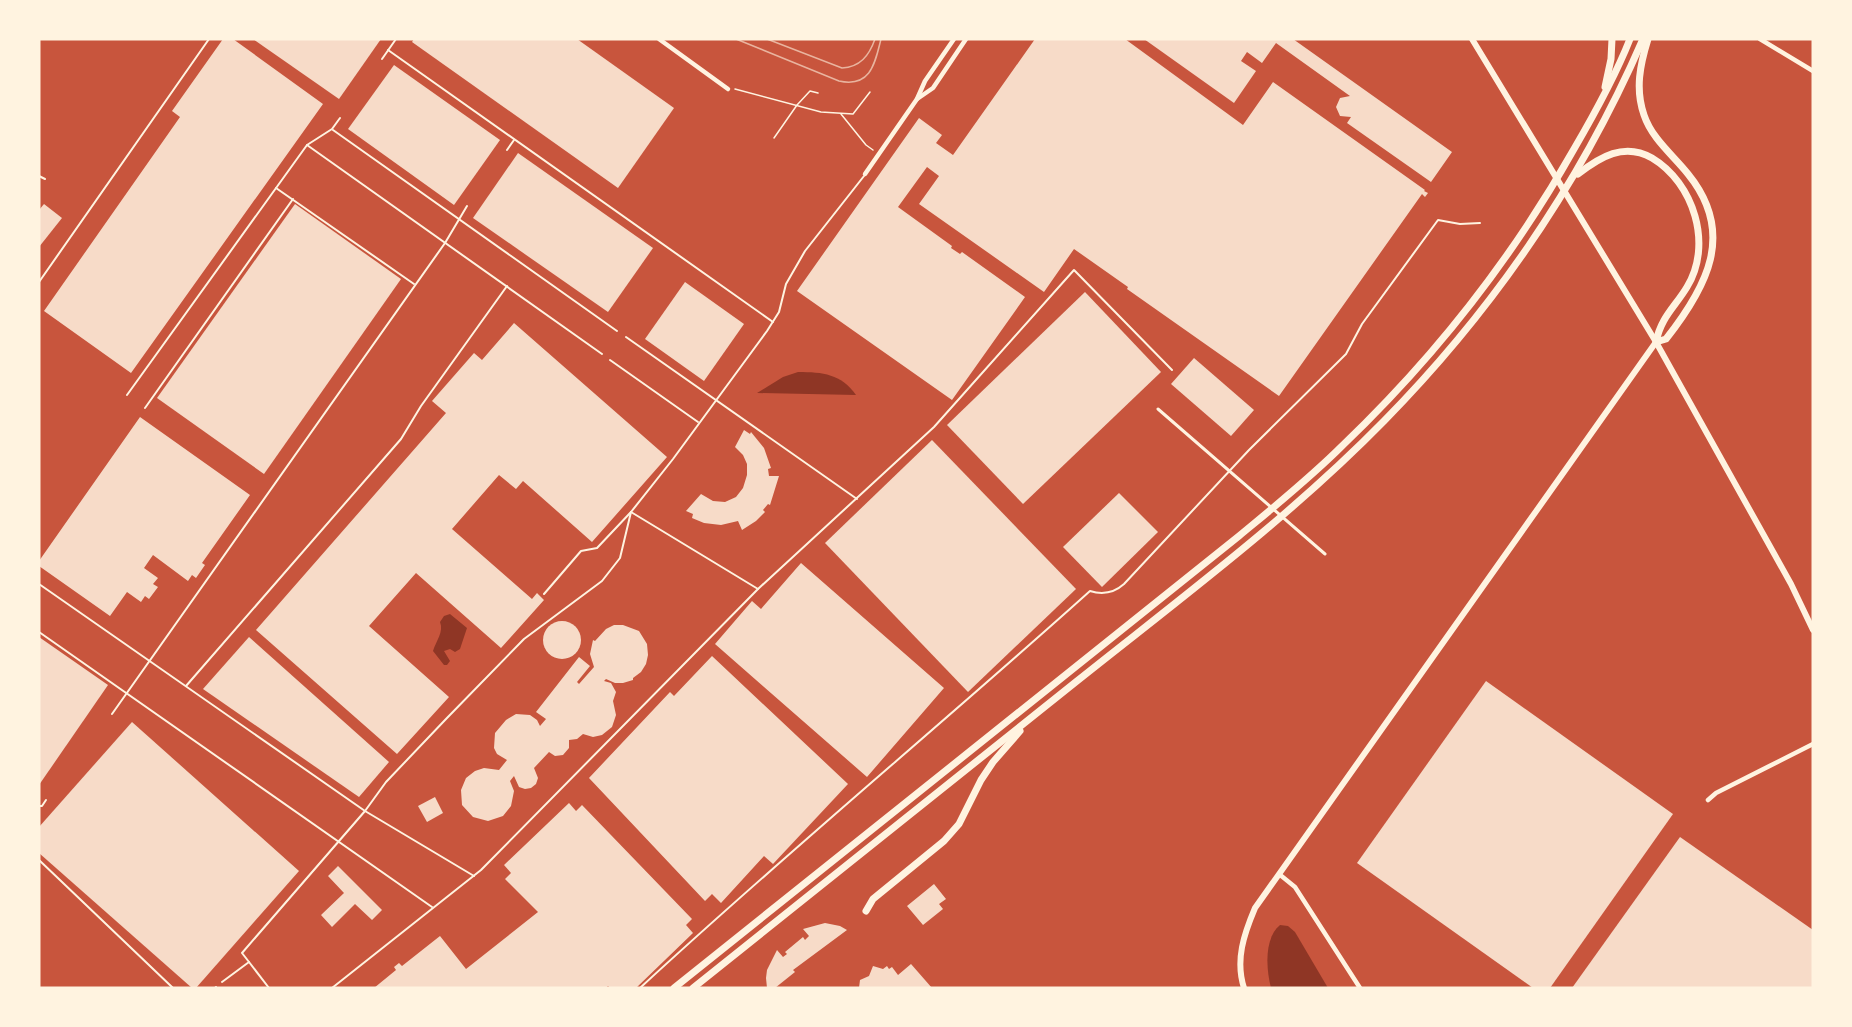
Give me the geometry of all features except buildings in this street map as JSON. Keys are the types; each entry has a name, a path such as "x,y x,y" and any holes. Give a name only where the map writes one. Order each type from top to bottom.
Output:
{"highway":[{"path":"1603,97 1611,59 1612,39"},
{"path":"674,988 1170,592 1310,476 1377,412 1455,325 1545,199 1603,97 1630,39"},
{"path":"693,988 1272,524 1363,442 1463,334 1553,211 1614,104 1643,39"},
{"path":"1576,174 1608,154 1624,151 1640,153 1663,166 1678,182 1690,201 1698,232 1696,264 1688,286 1659,326 1656,342 1666,339 1700,291 1710,262 1712,240 1709,215 1697,186 1662,145 1644,115 1639,74 1648,39"},
{"path":"866,911 873,899 944,841 959,824 981,780 993,762 1033,716"}],"main road":[{"path":"1473,39 1656,342 1791,584 1813,630"},
{"path":"1244,988 1240,964 1243,938 1255,908 1656,342"}],"street":[{"path":"659,39 728,89"},
{"path":"865,174 917,99 925,81 954,39"},
{"path":"917,99 933,87 966,39"},
{"path":"1760,39 1813,71"},
{"path":"1158,409 1325,554"},
{"path":"1708,800 1716,793 1813,744"},
{"path":"1279,874 1295,887 1360,988"}],"lane":[{"path":"39,282 209,39"},
{"path":"382,59 396,39"},
{"path":"388,50 773,322"},
{"path":"127,395 307,145 332,129 340,118"},
{"path":"332,129 617,331"},
{"path":"507,150 514,140"},
{"path":"307,145 602,354"},
{"path":"544,594 581,550 597,548 631,512 773,322 779,312 786,284 805,251 865,174"},
{"path":"39,176 45,179"},
{"path":"276,188 415,285"},
{"path":"145,408 293,199"},
{"path":"111,714 445,243 467,206"},
{"path":"640,988 720,915 969,700 1090,591 1105,593 1118,589 1124,584 1249,450 1346,354 1362,324 1438,220 1460,224 1480,223"},
{"path":"332,988 474,876 758,589 934,427 1074,270 1172,370"},
{"path":"186,687 401,439 421,406 507,286"},
{"path":"626,337 858,499"},
{"path":"610,360 699,423"},
{"path":"631,512 758,589"},
{"path":"269,988 242,953 365,811 386,782 524,639 549,618 570,607 602,581 620,558 631,512"},
{"path":"39,584 365,811 474,876"},
{"path":"39,632 433,908"},
{"path":"39,806 42,806 46,800"},
{"path":"39,860 173,988"},
{"path":"222,982 249,962"}],"path":[{"path":"728,89 738,88 821,112 840,112 846,115 853,114 870,92"},
{"path":"774,138 797,105 810,91 818,93"},
{"path":"840,112 866,145 879,154"}],"shaded area":[{"path":"798,372 838,378 856,395 757,393 783,377"},
{"path":"450,614 467,628 460,649 455,652 450,649 444,651 450,661 444,665 433,651 440,633 440,622 444,616"},
{"path":"1280,925 1288,926 1295,932 1328,988 1271,988 1267,963 1269,946 1271,938"}],"tram line":[{"path":"736,39 839,81 850,82 858,81 870,72 881,39"},
{"path":"767,39 842,68 863,60 875,39"}]}
